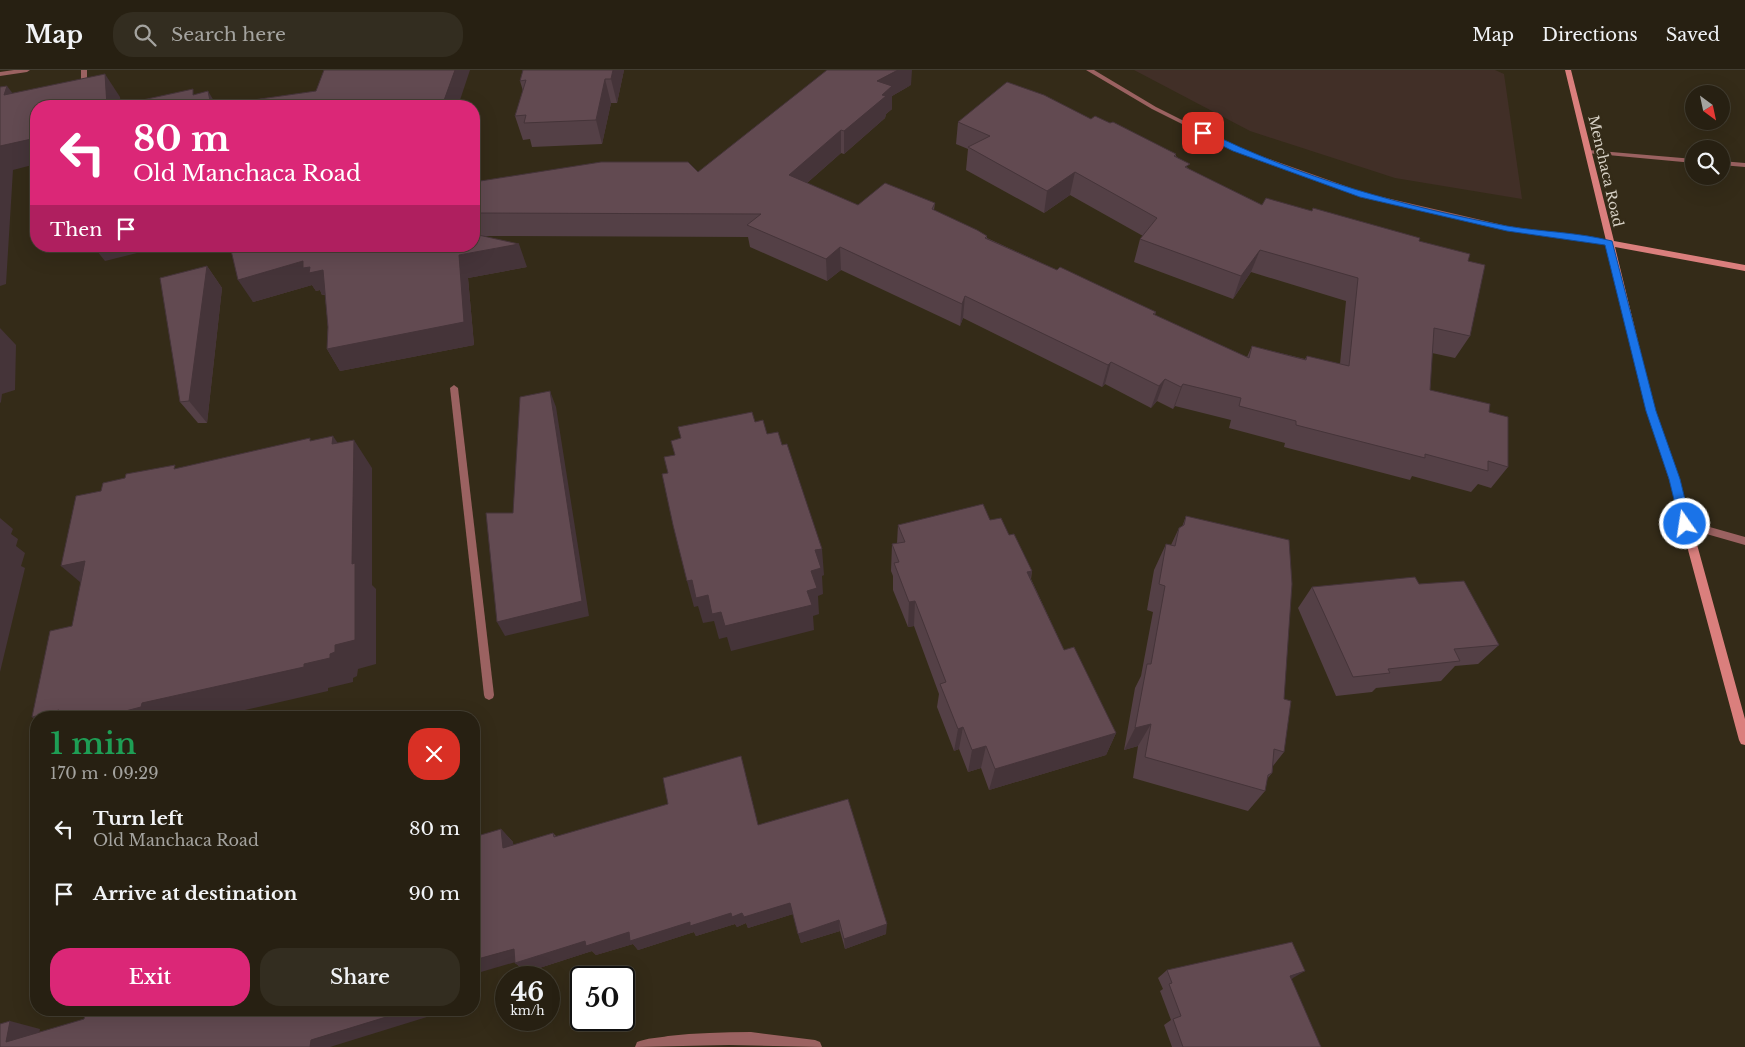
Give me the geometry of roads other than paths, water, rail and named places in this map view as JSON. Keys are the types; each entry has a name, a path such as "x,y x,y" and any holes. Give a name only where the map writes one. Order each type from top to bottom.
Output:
{"main road":[{"name":"Menchaca Road","path":"1568,70 1651,411 1674,479 1745,740"},
{"path":"1609,243 1745,268"}],"street":[{"path":"0,74 27,70"},
{"path":"84,70 84,89"},
{"path":"1089,70 1154,108 1236,149 1363,195 1507,228 1609,243"},
{"path":"1588,152 1685,160"},
{"path":"1730,164 1745,165"},
{"path":"454,388 489,695"},
{"path":"1685,524 1745,541"},
{"path":"642,1047 676,1041 734,1037 793,1042 815,1047"}]}
